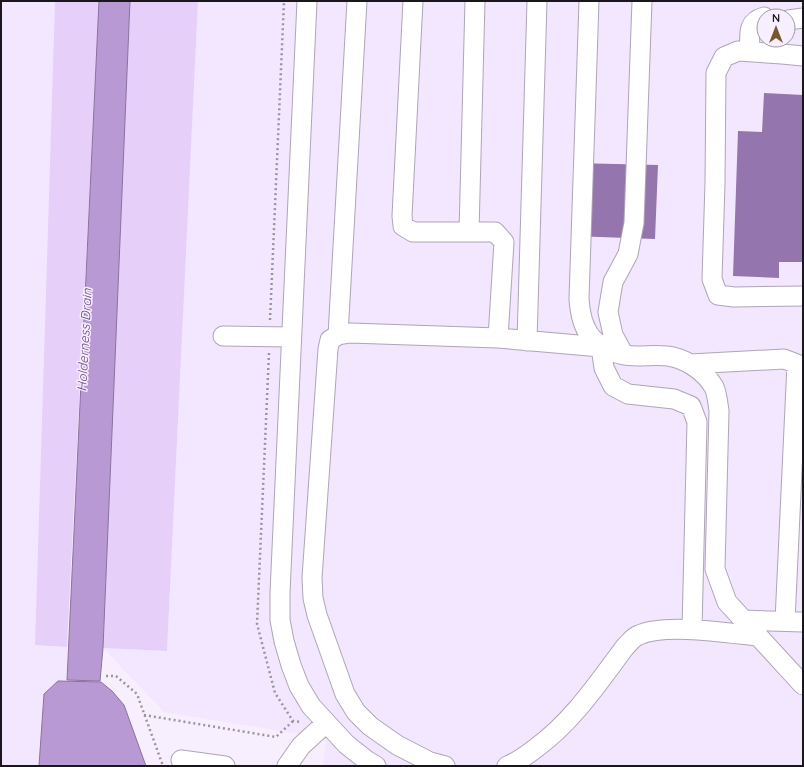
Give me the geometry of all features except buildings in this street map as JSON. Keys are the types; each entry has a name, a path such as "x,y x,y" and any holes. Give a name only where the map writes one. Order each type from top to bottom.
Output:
{"street":[{"path":"307,1 291,337 280,620 291,665 299,686 311,706 346,744 376,766"},
{"path":"338,335 357,1"},
{"path":"413,1 402,216 403,226 413,232 495,232 504,242 498,338"},
{"path":"470,232 475,1"},
{"path":"527,340 537,1"},
{"path":"589,1 579,299 580,314 585,331 600,347 604,368 613,386 628,394 674,399 691,406 697,422 692,629"},
{"path":"624,355 613,335 608,312 613,282 628,254 634,223 642,1"},
{"path":"750,51 750,27 756,19"},
{"path":"803,56 738,51 724,57 716,73 712,280 718,295 734,297 803,296"},
{"path":"445,766 430,762 397,745 370,726 356,712 345,694 317,615 313,598 312,578 328,349 330,340 338,335 350,333 527,340 600,347 624,355 672,357 696,367 714,388 719,411 715,569 727,602 803,685"},
{"path":"223,336 291,337"},
{"path":"690,364 784,359 797,364 794,622 743,620"},
{"path":"507,766 517,762 535,749 572,716 632,639 639,635 649,631 692,629 757,636"},
{"path":"287,766 302,746 326,723"},
{"path":"181,760 225,766"}],"path":[{"path":"106,676 116,676 137,694 163,766"},
{"path":"144,715 276,737 293,721"}],"shaded area":[{"path":"1,1 55,1 35,645 67,647 67,681 58,681 44,694 39,766 1,766"},
{"path":"55,1 99,1 67,647 35,645"},
{"path":"130,1 198,1 167,651 103,648"},
{"path":"198,1 803,1 803,766 323,766 326,741 312,736 164,712 103,648 167,651"}],"water":[{"name":"Holderness Drain","path":"99,1 130,1 103,648 100,681 67,680"},
{"path":"58,681 101,682 112,691 124,705 146,766 39,766 44,694"}]}
